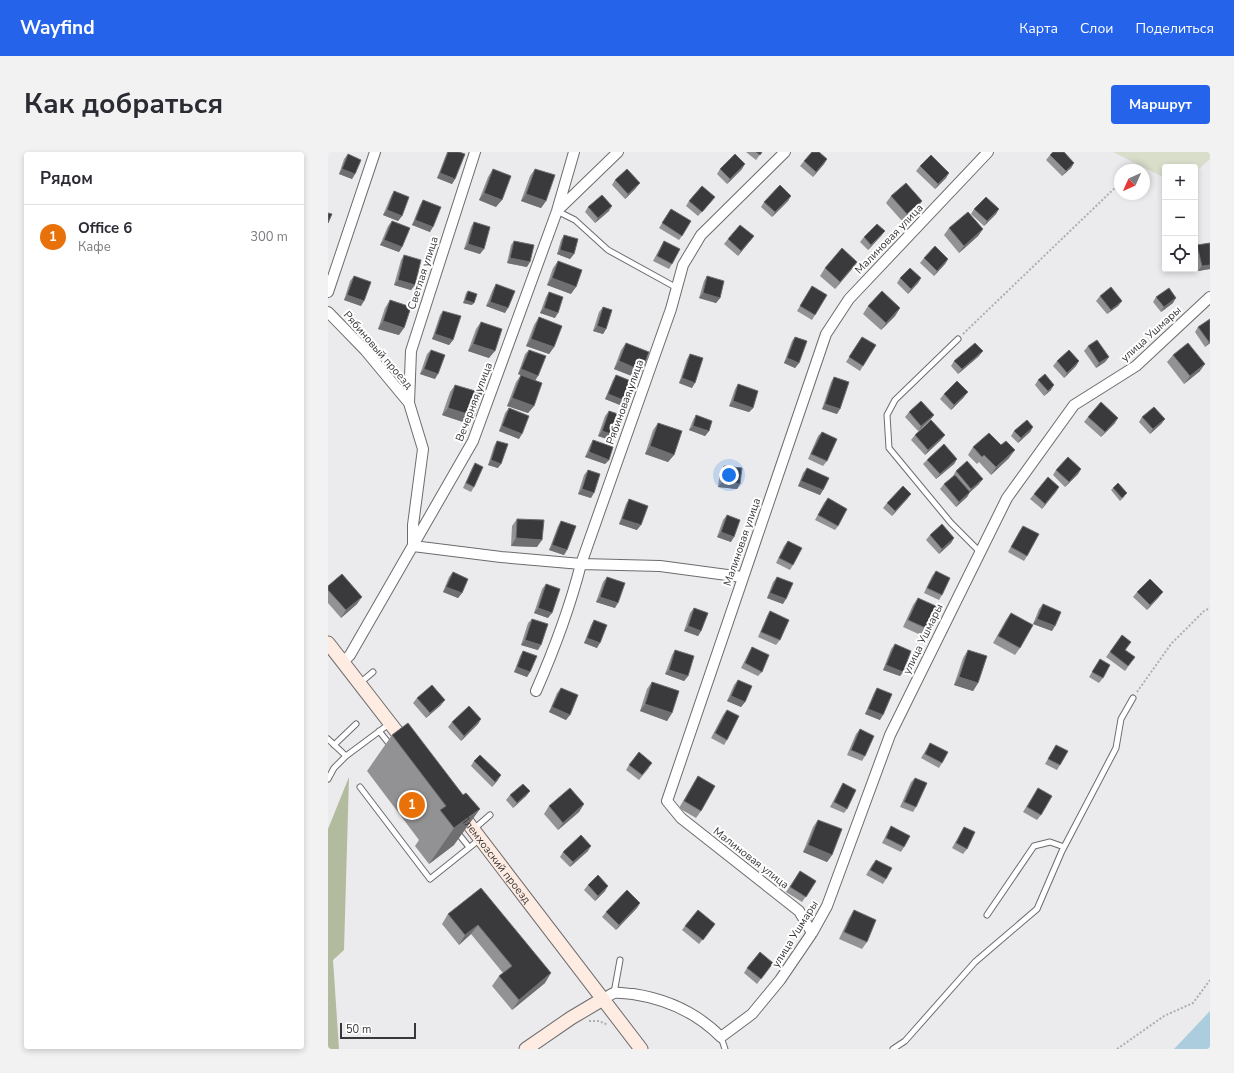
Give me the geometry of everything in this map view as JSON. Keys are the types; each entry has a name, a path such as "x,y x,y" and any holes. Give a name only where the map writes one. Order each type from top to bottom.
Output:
{"main road":[{"path":"328,643 414,754"},
{"name":"Племхозский проезд","path":"454,804 608,996 641,1049"},
{"path":"526,1049 571,1018 608,996"}],"street":[{"path":"328,292 375,152"},
{"name":"Светлая улица","path":"409,404 411,351 475,152"},
{"name":"Вечерняя улица","path":"343,662 350,655 473,441 557,211 574,152"},
{"path":"557,211 618,152"},
{"name":"Рябиновая улица","path":"536,691 552,654 581,564 669,316 683,265 701,235 785,152"},
{"name":"Малиновая улица","path":"812,933 799,911 681,818 667,801 826,334 849,298 988,152"},
{"name":"улица Ушмары","path":"721,1037 752,1014 780,980 812,933 827,906 890,735 1007,498 1074,405 1136,366 1210,297"},
{"name":"Рябиновый проезд","path":"328,312 365,350 409,404 423,449 413,525 413,546"},
{"path":"413,546 501,557 581,564 660,566 742,577"},
{"path":"608,996 622,993 639,995 681,1008 707,1024 721,1037"}],"lane":[{"path":"557,211 575,220 608,250 677,288"},
{"path":"958,339 895,400 887,415 888,448 950,523 980,552"},
{"path":"359,684 373,672"},
{"path":"893,1049 905,1041 976,962 1037,909 1064,847 1116,748 1121,719 1133,698"},
{"path":"328,779 334,768 346,756 390,723"},
{"path":"334,745 356,724"},
{"path":"379,731 394,750"},
{"path":"328,739 346,756"},
{"path":"360,787 430,879 469,847 490,815"},
{"path":"455,829 469,847"},
{"path":"987,915 1034,846 1050,842 1064,847"},
{"path":"608,996 620,960"},
{"path":"721,1037 725,1049"}],"path":[{"path":"958,339 1114,189"},
{"path":"1133,698 1171,644 1204,611 1210,608"},
{"path":"1117,1049 1164,1016 1193,1003 1210,980"},
{"path":"583,1023 588,1021 599,1022 612,1028"}],"green space":[{"path":"1113,152 1210,152 1210,159 1198,169 1198,164 1162,164 1162,176 1150,170 1150,164 1137,164"},
{"path":"349,777 344,950 333,960 339,1049 328,1049 328,829"}],"water":[{"path":"1210,1011 1210,1048 1174,1049"}],"building":[{"path":"448,152 459,152 465,154 455,179 440,173"},
{"path":"812,152 819,152 827,159 816,172 804,161"},
{"path":"1053,152 1064,152 1074,163 1066,171 1050,155"},
{"path":"348,154 361,160 355,174 342,169"},
{"path":"735,154 745,164 730,179 720,169"},
{"path":"931,155 949,173 938,184 920,166"},
{"path":"493,169 511,176 502,200 484,193"},
{"path":"535,169 555,175 546,201 526,194"},
{"path":"627,169 640,183 628,194 615,180"},
{"path":"906,183 922,201 907,214 891,196"},
{"path":"780,185 791,196 775,212 764,202"},
{"path":"702,186 715,197 702,212 689,201"},
{"path":"394,191 409,197 402,216 387,210"},
{"path":"602,195 612,206 598,218 588,207"},
{"path":"986,197 999,209 987,221 974,209"},
{"path":"423,200 441,207 433,227 415,220"},
{"path":"671,209 691,221 682,236 662,223"},
{"path":"968,212 983,229 964,246 949,228"},
{"path":"328,213 332,214 328,223"},
{"path":"392,221 410,228 402,247 384,240"},
{"path":"474,222 490,227 484,249 468,244"},
{"path":"877,224 885,231 871,245 864,237"},
{"path":"740,225 754,236 741,251 728,239"},
{"path":"564,235 578,239 574,254 560,250"},
{"path":"514,241 534,245 530,262 510,258"},
{"path":"664,241 680,249 672,264 657,256"},
{"path":"1210,243 1210,265 1202,266 1198,245"},
{"path":"935,246 948,259 937,271 924,258"},
{"path":"842,248 857,262 840,282 825,268"},
{"path":"404,255 421,260 415,285 398,280"},
{"path":"558,261 582,270 576,287 552,278"},
{"path":"910,268 921,278 911,289 900,278"},
{"path":"354,276 371,282 364,301 347,295"},
{"path":"707,276 724,281 720,298 703,293"},
{"path":"496,284 515,291 508,308 490,302"},
{"path":"812,286 827,295 815,315 800,306"},
{"path":"1111,287 1122,301 1111,310 1100,296"},
{"path":"1169,288 1176,298 1164,307 1156,297"},
{"path":"468,291 477,294 474,303 465,300"},
{"path":"882,291 900,308 886,323 868,306"},
{"path":"549,292 563,297 558,313 544,308"},
{"path":"390,300 411,307 404,328 383,321"},
{"path":"603,307 612,310 606,329 597,326"},
{"path":"443,311 461,316 453,340 435,334"},
{"path":"539,317 562,326 554,347 531,339"},
{"path":"1210,319 1210,341 1209,342 1198,327"},
{"path":"481,322 502,329 495,351 473,344"},
{"path":"795,337 807,341 799,363 787,358"},
{"path":"862,337 876,345 863,366 849,357"},
{"path":"1097,340 1109,357 1099,363 1088,346"},
{"path":"626,343 649,352 642,371 619,361"},
{"path":"975,343 983,351 962,369 954,361"},
{"path":"1188,343 1205,364 1190,376 1173,355"},
{"path":"431,350 445,355 438,374 424,369"},
{"path":"529,350 546,356 538,376 521,369"},
{"path":"1069,350 1079,361 1067,373 1057,361"},
{"path":"690,354 703,358 695,383 682,378"},
{"path":"1045,374 1054,385 1048,391 1038,380"},
{"path":"521,375 542,383 534,406 512,398"},
{"path":"616,375 636,383 628,402 608,394"},
{"path":"834,377 849,382 840,409 825,404"},
{"path":"957,381 968,392 954,405 944,394"},
{"path":"738,384 758,391 753,408 733,401"},
{"path":"455,385 482,393 474,416 448,408"},
{"path":"921,401 934,415 921,426 909,412"},
{"path":"1101,402 1118,418 1105,432 1088,417"},
{"path":"1154,407 1165,419 1153,429 1142,417"},
{"path":"509,408 529,416 522,434 502,426"},
{"path":"609,411 624,416 617,436 602,431"},
{"path":"696,415 712,421 709,431 693,426"},
{"path":"931,420 945,435 928,450 915,435"},
{"path":"1027,420 1033,427 1021,438 1014,431"},
{"path":"658,423 682,431 674,455 650,446"},
{"path":"822,432 837,439 827,461 811,454"},
{"path":"989,433 1001,445 1006,441 1015,450 996,467 984,455 982,457 973,447"},
{"path":"593,440 613,447 609,460 589,452"},
{"path":"497,441 508,444 501,464 491,460"},
{"path":"944,444 957,459 940,474 927,460"},
{"path":"1068,457 1081,469 1069,482 1056,470"},
{"path":"967,461 983,479 971,489 956,471"},
{"path":"475,463 483,467 474,487 466,483"},
{"path":"724,466 742,468 740,484 722,482"},
{"path":"807,468 829,478 823,490 801,481"},
{"path":"588,470 600,474 594,493 582,489"},
{"path":"955,475 970,492 959,502 944,484"},
{"path":"1048,477 1059,487 1045,504 1034,494"},
{"path":"1118,483 1127,493 1122,498 1113,488"},
{"path":"903,486 911,494 895,511 887,503"},
{"path":"828,498 847,509 838,526 818,515"},
{"path":"629,499 648,506 641,525 622,519"},
{"path":"727,515 740,520 734,537 721,532"},
{"path":"517,519 544,520 542,540 516,538"},
{"path":"561,521 576,526 567,550 552,545"},
{"path":"942,524 954,538 942,549 930,535"},
{"path":"1023,526 1039,534 1027,556 1011,547"},
{"path":"788,541 802,548 793,565 779,558"},
{"path":"936,571 950,578 942,595 927,588"},
{"path":"453,572 468,579 462,593 446,587"},
{"path":"342,574 362,597 346,610 328,590 328,586"},
{"path":"607,577 625,583 618,603 600,597"},
{"path":"777,577 793,583 786,599 770,593"},
{"path":"1150,579 1163,592 1150,605 1137,592"},
{"path":"546,584 560,589 552,613 538,608"},
{"path":"918,598 938,607 928,629 908,620"},
{"path":"1043,604 1061,612 1055,626 1037,619"},
{"path":"694,608 708,613 701,631 688,626"},
{"path":"770,611 789,620 780,640 761,632"},
{"path":"1011,613 1033,625 1020,648 998,636"},
{"path":"532,619 548,624 541,645 525,640"},
{"path":"594,620 607,625 600,643 587,638"},
{"path":"1122,635 1131,642 1125,650 1135,657 1128,666 1110,652"},
{"path":"895,644 911,651 903,672 886,665"},
{"path":"752,647 769,655 762,672 745,663"},
{"path":"675,650 694,656 688,676 669,670"},
{"path":"968,650 987,656 978,683 959,677"},
{"path":"523,651 537,656 530,672 517,667"},
{"path":"1100,659 1110,665 1103,678 1092,672"},
{"path":"738,680 752,686 745,702 731,696"},
{"path":"652,682 679,691 672,713 645,704"},
{"path":"432,685 445,700 430,713 417,698"},
{"path":"561,688 578,695 570,715 552,707"},
{"path":"877,688 892,694 883,715 868,709"},
{"path":"469,706 481,719 464,736 452,722"},
{"path":"727,710 739,716 727,740 715,733"},
{"path":"408,723 463,795 466,793 480,809 454,828 440,810 446,806 392,735"},
{"path":"860,729 874,736 865,756 851,750"},
{"path":"930,743 948,752 942,763 925,754"},
{"path":"1056,745 1068,751 1060,765 1048,759"},
{"path":"639,752 652,763 642,775 629,765"},
{"path":"480,755 501,775 495,782 474,761"},
{"path":"698,776 715,786 701,811 684,801"},
{"path":"915,778 927,783 916,807 904,802"},
{"path":"843,783 856,790 847,809 834,802"},
{"path":"523,784 530,791 517,803 510,795"},
{"path":"570,788 584,804 563,823 549,806"},
{"path":"1038,788 1052,796 1041,815 1027,807"},
{"path":"818,820 842,829 832,855 808,845"},
{"path":"891,826 910,836 904,847 886,838"},
{"path":"964,827 975,832 967,849 956,843"},
{"path":"581,835 591,846 573,862 563,852"},
{"path":"876,860 892,868 886,879 870,870"},
{"path":"800,871 816,881 806,897 790,887"},
{"path":"598,875 608,886 598,896 588,885"},
{"path":"481,888 551,973 519,1000 499,976 512,966 478,925 465,935 448,914"},
{"path":"627,890 640,903 619,925 606,912"},
{"path":"698,910 715,924 703,940 685,926"},
{"path":"854,910 876,920 867,942 844,932"},
{"path":"760,952 773,963 761,979 747,968"}],"place":[{"name":"Office 6","path":"412,805"}]}
